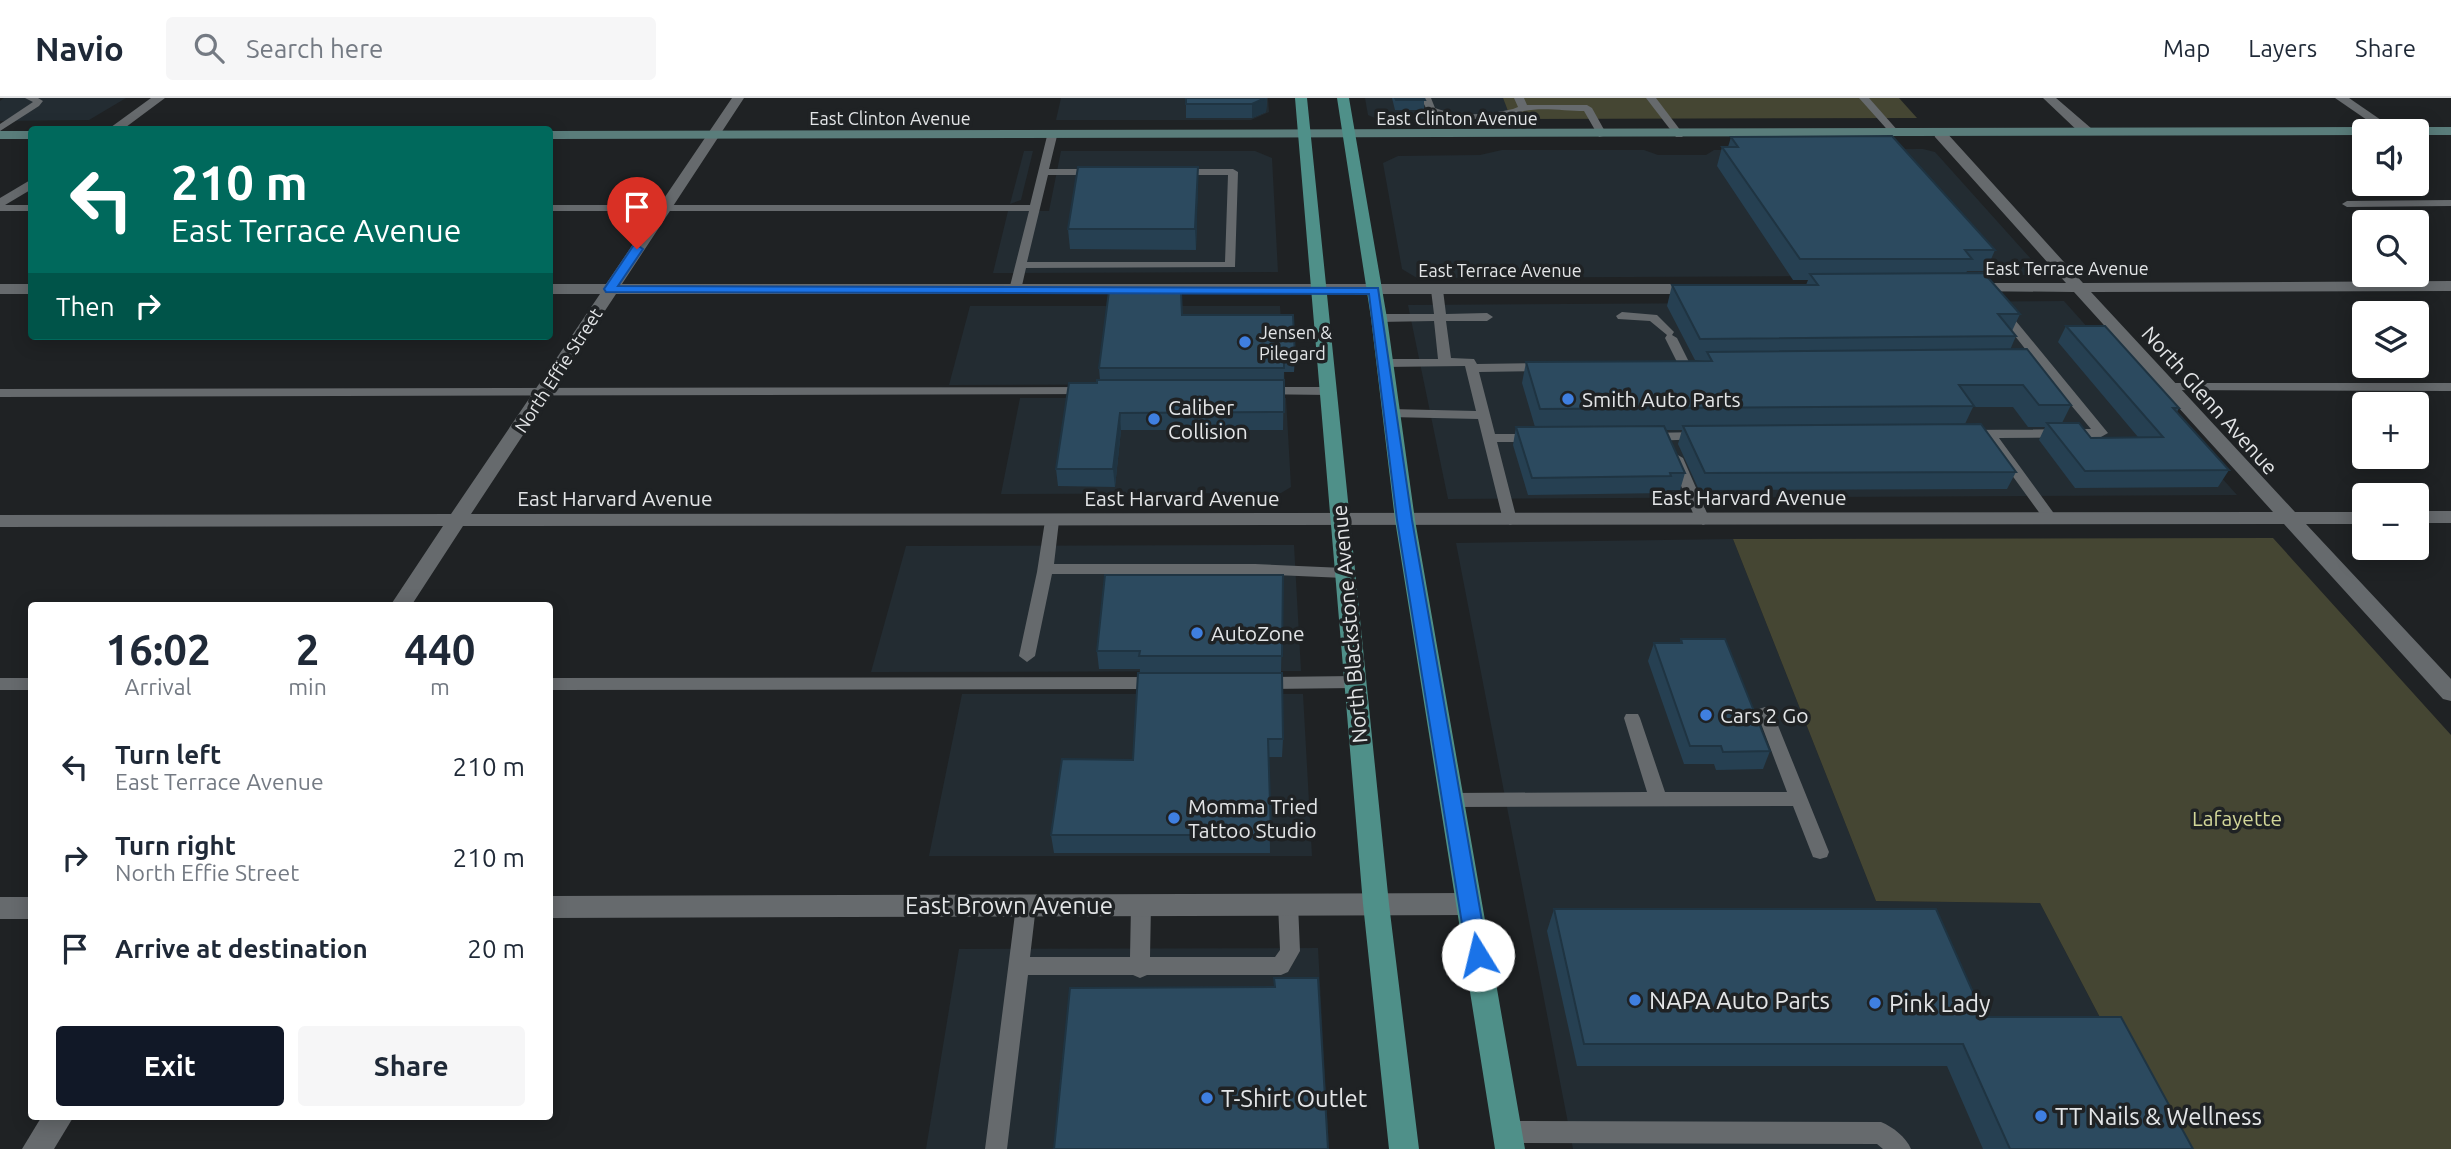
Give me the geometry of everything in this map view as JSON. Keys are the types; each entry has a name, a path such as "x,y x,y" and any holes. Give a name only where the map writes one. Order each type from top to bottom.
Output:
{"main road":[{"name":"North Blackstone Avenue","path":"1301,98 1321,290 1354,682 1404,1149"},
{"path":"1343,98 1379,318 1405,520 1508,1141"},
{"name":"East Clinton Avenue","path":"553,135 1349,136 2352,131"},
{"path":"2429,131 2451,131"},
{"path":"0,135 28,135"}],"street":[{"path":"119,126 159,98"},
{"name":"North Effie Street","path":"403,602 546,391 610,289 738,98"},
{"path":"2049,98 2087,132"},
{"path":"2341,98 2373,119"},
{"name":"North Glenn Avenue","path":"1940,134 2288,518 2447,684"},
{"path":"0,206 28,186"},
{"name":"East Terrace Avenue","path":"1955,288 2451,286"},
{"path":"0,289 28,289"},
{"name":"East Terrace Avenue","path":"553,289 1720,289"},
{"path":"2429,517 2451,517"},
{"name":"East Harvard Avenue","path":"0,521 2352,518"},
{"name":"East Brown Avenue","path":"553,906 1469,904"},
{"path":"0,908 28,908"},
{"path":"37,1149 57,1120"}],"lane":[{"path":"0,128 38,101 30,98"},
{"path":"1426,98 1431,110 1447,115 1505,115 1521,103 1587,108 1602,135"},
{"path":"1651,98 1679,135"},
{"path":"1864,98 1896,134"},
{"path":"1015,290 1052,136"},
{"path":"1044,172 1111,172"},
{"path":"1021,265 1231,265 1233,172 1166,172"},
{"path":"2347,204 2451,203"},
{"path":"0,206 28,208"},
{"path":"553,208 1035,208"},
{"path":"1949,434 2101,433 1983,288"},
{"path":"1437,290 1445,363"},
{"path":"1622,316 1653,318 1670,335 1685,366"},
{"path":"1379,318 1487,317"},
{"path":"1384,363 1470,362 1510,520"},
{"path":"2002,364 2044,364"},
{"path":"1471,368 1565,367"},
{"path":"2168,387 2451,387"},
{"path":"0,393 1105,391"},
{"path":"1245,391 1329,391"},
{"path":"1390,413 1484,415"},
{"path":"1989,434 2051,519"},
{"path":"1639,437 1720,436"},
{"path":"1666,437 1703,520"},
{"path":"1489,438 1544,438"},
{"path":"1027,656 1038,599 1048,569 1052,521"},
{"path":"1048,569 1255,569 1344,573"},
{"path":"1244,683 1354,682"},
{"path":"553,684 1174,683"},
{"path":"0,684 28,684"},
{"path":"1765,713 1820,852"},
{"path":"1632,718 1658,799"},
{"path":"1451,800 1799,799"},
{"path":"1019,967 1281,967 1290,951 1288,904"},
{"path":"1139,969 1141,905"},
{"path":"996,1149 1026,906"},
{"path":"1508,1141 1881,1133 1900,1149"}],"shaded area":[{"path":"4,98 126,98 89,120 0,121 0,101"},
{"path":"1061,98 1268,98 1269,112 1251,120 1056,120"},
{"path":"1365,98 1503,98 1511,119 1377,119 1368,115"},
{"path":"1923,149 1935,152 2040,269 2033,275 1417,278 1402,269 1383,163 1398,156 1480,155 1502,150 1644,150 1658,155 1706,155 1714,150"},
{"path":"1024,151 1033,151 1021,200 1010,204"},
{"path":"1061,151 1255,151 1272,158 1278,272 993,273 1008,211 1049,211"},
{"path":"2064,301 2237,495 1448,499 1408,305"},
{"path":"970,306 1280,306 1285,384 949,385"},
{"path":"1020,398 1286,398 1291,487 1281,493 1001,494"},
{"path":"1733,539 1876,901 2040,903 2169,1149 1573,1149 1456,543"},
{"path":"1294,545 1301,671 871,672 906,546"},
{"path":"962,694 1303,694 1312,856 929,856"},
{"path":"1318,948 1329,1149 926,1149 959,949"}],"green space":[{"path":"1503,98 1899,98 1917,118 1511,119"},
{"name":"Lafayette","path":"2273,538 2451,735 2451,1149 2169,1149 2040,903 1876,901 1733,539"}],"building":[{"path":"1186,98 1265,98 1252,104 1186,104"},
{"path":"1395,98 1424,98 1425,100 1396,100"},
{"path":"1892,136 1995,250 1965,250 1972,259 1800,259 1722,147 1738,147 1731,137"},
{"path":"1078,167 1198,167 1195,229 1068,229"},
{"path":"1984,273 2020,314 1998,314 2016,336 1700,339 1672,285 1818,285 1810,274"},
{"path":"1109,291 1181,292 1182,315 1293,315 1295,356 1284,356 1284,368 1099,368"},
{"path":"2066,326 2105,326 2179,408 2173,408 2229,470 2085,471 2047,423 2079,423 2091,438 2163,437"},
{"path":"2027,349 2071,405 2039,405 2023,385 1959,385 1974,406 1540,409 1526,362 1712,361 1707,352"},
{"path":"1097,380 1284,380 1284,412 1120,413 1113,469 1056,469 1069,383 1097,383"},
{"path":"1981,424 2016,472 1705,473 1683,426"},
{"path":"1664,426 1685,473 1670,473 1671,476 1532,478 1516,427"},
{"path":"1105,575 1283,575 1282,656 1139,656 1140,651 1097,651"},
{"path":"1681,639 1725,639 1770,751 1723,752 1721,746 1690,746 1654,643 1682,643"},
{"path":"1138,673 1282,673 1283,739 1268,739 1271,835 1051,835 1062,759 1133,760"},
{"path":"1554,909 1936,909 1984,1017 2121,1017 2193,1149 2010,1149 1963,1044 1584,1044"},
{"path":"1274,978 1318,978 1328,1149 1054,1149 1070,988 1275,987"}],"place":[{"name":"Jensen & Pilegard","path":"1245,342"},
{"name":"Smith Auto Parts","path":"1568,399"},
{"name":"Caliber Collision","path":"1154,419"},
{"name":"AutoZone","path":"1197,633"},
{"name":"Cars 2 Go","path":"1706,715"},
{"name":"Momma Tried Tattoo Studio","path":"1174,818"},
{"name":"NAPA Auto Parts","path":"1635,1000"},
{"name":"Pink Lady","path":"1875,1003"},
{"name":"T-Shirt Outlet","path":"1207,1098"},
{"name":"TT Nails & Wellness","path":"2041,1116"}],"route":[{"path":"637,249 610,289 1374,290 1405,520 1478,955"}]}
